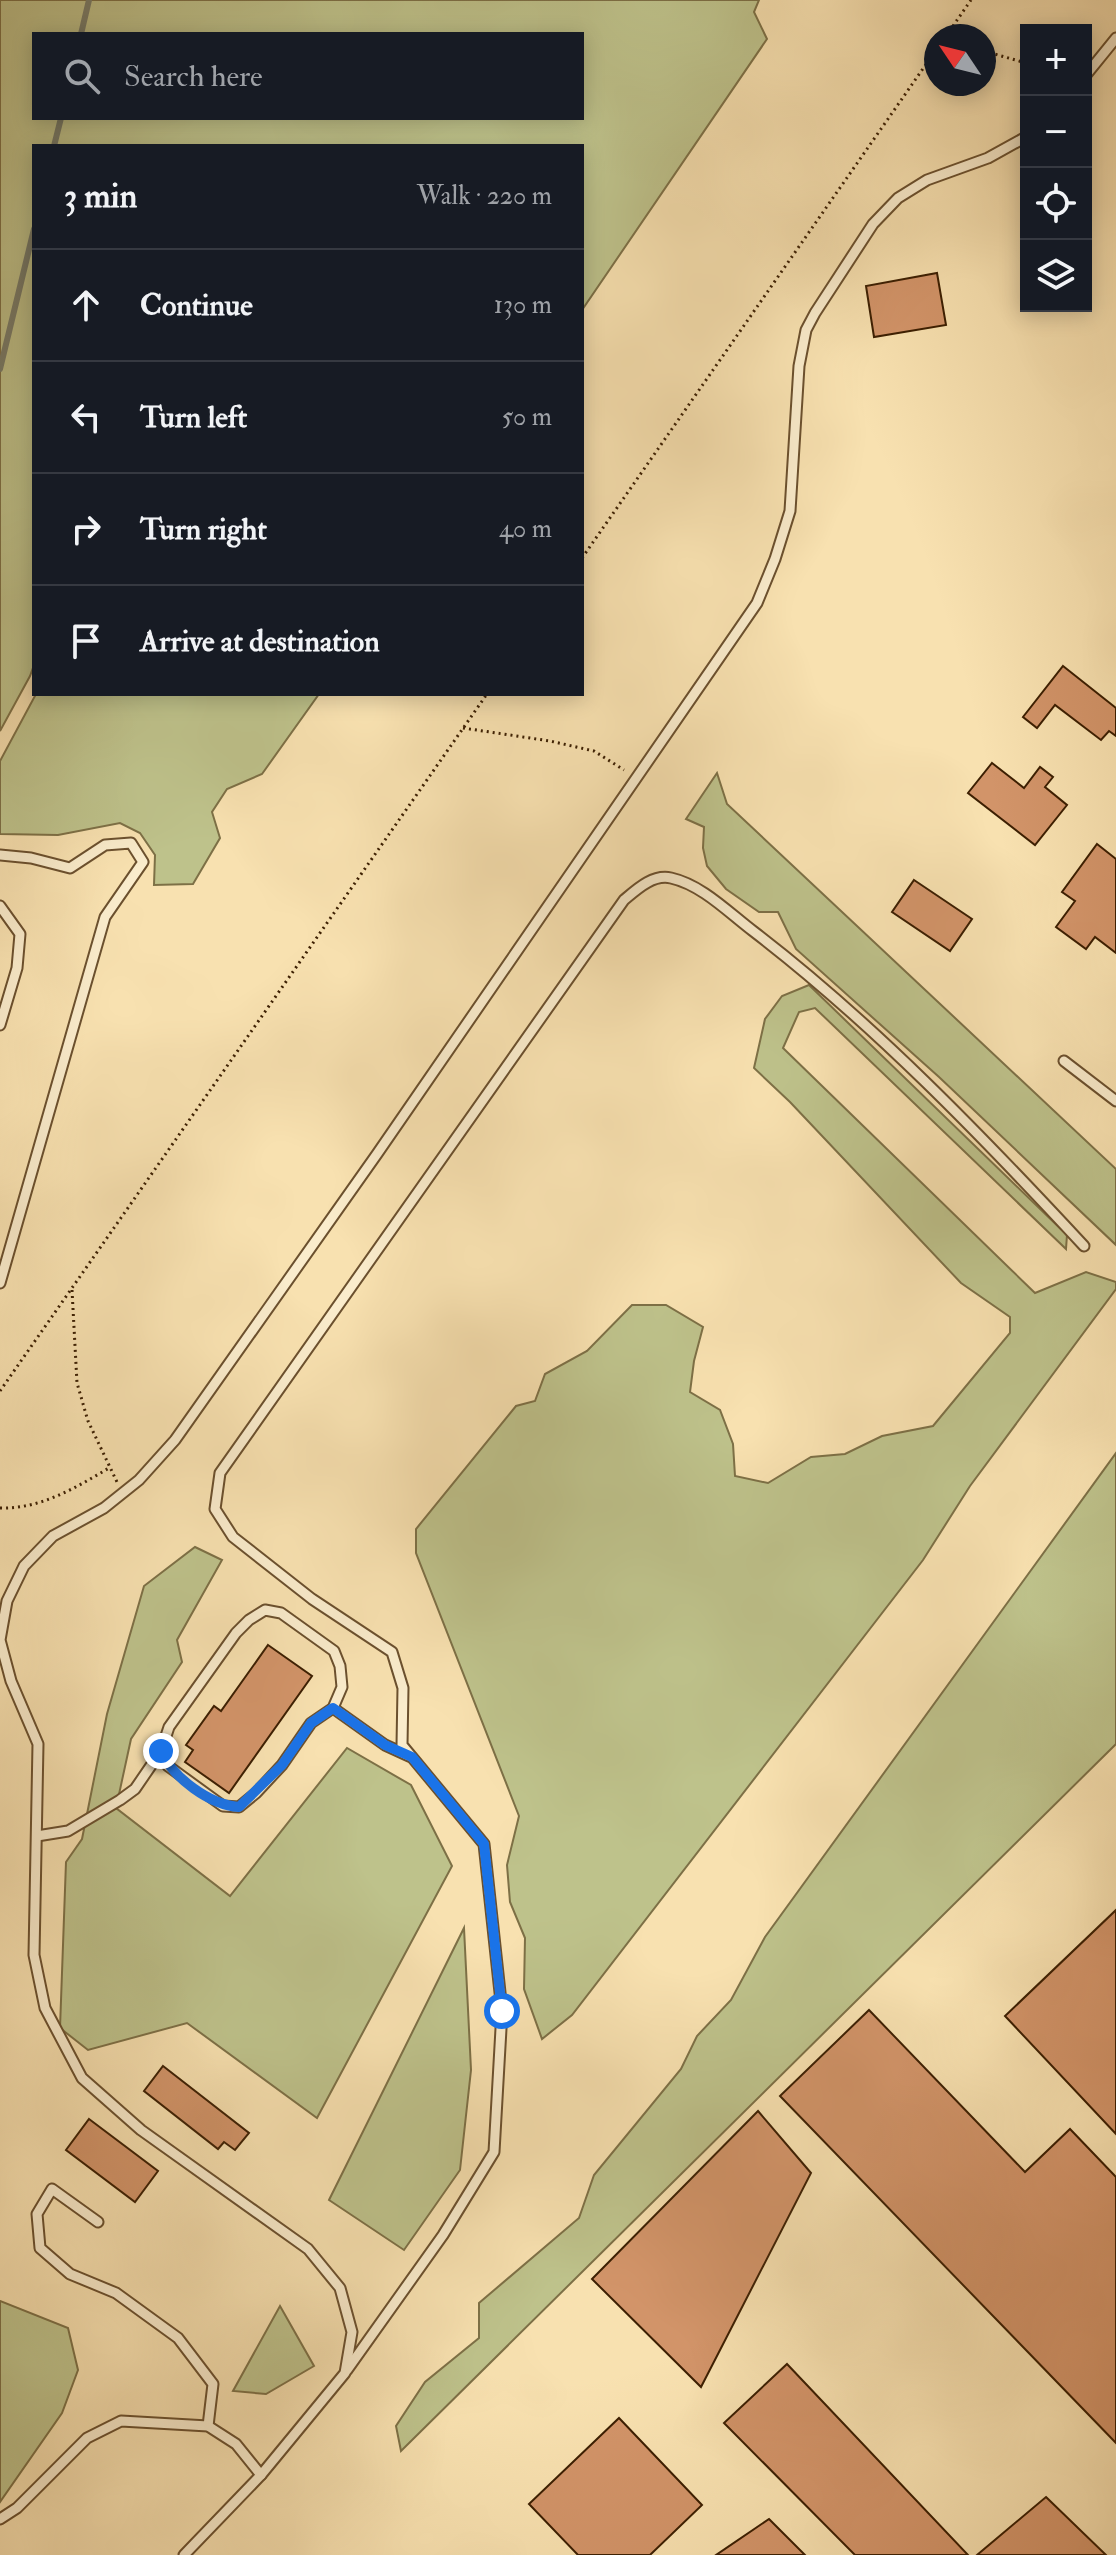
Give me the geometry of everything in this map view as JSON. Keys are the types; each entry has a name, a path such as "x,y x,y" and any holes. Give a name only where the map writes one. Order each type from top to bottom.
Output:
{"lane":[{"path":"1092,68 1116,38"},
{"path":"345,2373 352,2332 340,2288 308,2249 141,2130 82,2078 45,2008 34,1955 38,1744 11,1681 0,1640 7,1601 24,1566 53,1536 104,1508 139,1480 175,1440 757,603 790,511 799,366 806,330 873,224 898,198 927,180 988,158 1020,140"},
{"path":"0,855 31,858 70,868 105,845 131,843 143,862 105,917 0,1283"},
{"path":"184,2555 261,2475 345,2373 443,2235 494,2152 502,2011 484,1844 402,1745 403,1688 392,1652 312,1599 233,1537 215,1509 220,1473 624,900 645,883 669,877 698,889 764,939 862,1022 1029,1187 1084,1246"},
{"path":"0,906 20,934 17,968 0,1025"},
{"path":"1064,1061 1116,1101"},
{"path":"37,1836 68,1831 135,1789 161,1751 169,1727 236,1633 265,1610 281,1613 334,1651 340,1666 342,1687 333,1708 311,1723 282,1765 239,1807 223,1806 199,1790 168,1766 161,1751"},
{"path":"333,1708 385,1745 412,1757"},
{"path":"98,2222 52,2189 37,2214 40,2248 70,2274 116,2293 178,2338 213,2384 208,2426"},
{"path":"0,2519 17,2508 87,2438 121,2421 208,2426 236,2444 261,2475"}],"path":[{"path":"954,24 971,0"},
{"path":"996,54 1020,61"},
{"path":"584,555 924,67"},
{"path":"0,1391 486,696"},
{"path":"463,728 594,751 635,781"},
{"path":"71,1289 77,1383 88,1421 123,1492"},
{"path":"0,1508 21,1508 66,1493 109,1468"}],"green space":[{"path":"0,0 759,0 754,12 767,39 584,307 584,144 32,144 30,676 0,731"},
{"path":"35,696 318,696 262,774 227,789 212,812 220,838 193,884 154,885 155,855 140,833 120,823 58,835 0,834 0,761"},
{"path":"717,773 727,804 1116,1169 1116,1245 939,1077 796,949 778,912 759,912 726,889 707,866 703,848 704,827 686,819"},
{"path":"809,985 1067,1235 1066,1249 815,1008 799,1012 783,1048 1035,1293 1086,1272 1116,1282 1116,1289 970,1486 923,1560 572,2015 542,2039 524,1989 525,1938 510,1902 507,1865 519,1816 416,1553 416,1529 516,1406 535,1401 545,1374 587,1351 632,1305 666,1305 703,1327 690,1392 720,1410 733,1444 735,1476 768,1483 811,1457 845,1454 882,1436 933,1426 1010,1333 1010,1317 961,1283 754,1068 765,1019 782,996"},
{"path":"1116,1453 1116,1744 401,2451 396,2426 425,2382 479,2338 479,2303 579,2218 594,2175 681,2069 697,2036 731,2000 765,1937"},
{"path":"195,1547 222,1560 177,1640 182,1662 131,1739 116,1808 230,1896 347,1748 411,1785 452,1866 317,2118 187,2023 88,2050 60,2028 66,1862 82,1839 107,1714 144,1586"},
{"path":"464,1928 471,2070 460,2170 404,2250 329,2200"},
{"path":"0,2301 68,2328 78,2370 62,2413 0,2502"},
{"path":"280,2306 314,2366 266,2394 233,2391"}],"building":[{"path":"937,273 946,325 874,337 866,286"},
{"path":"1063,666 1116,708 1116,736 1109,731 1101,740 1055,705 1037,728 1023,717"},
{"path":"992,763 1024,788 1040,767 1053,777 1045,787 1067,805 1035,845 968,793"},
{"path":"1097,844 1116,859 1116,953 1095,937 1086,949 1056,927 1075,901 1062,892"},
{"path":"914,880 972,919 950,951 892,912"},
{"path":"268,1645 312,1676 229,1793 185,1762 193,1750 186,1745 214,1706 221,1711"},
{"path":"1116,1910 1116,2134 1005,2016"},
{"path":"869,2010 1025,2172 1070,2129 1116,2177 1116,2443 780,2096"},
{"path":"163,2066 249,2133 235,2150 224,2142 218,2149 144,2091"},
{"path":"758,2111 811,2173 701,2387 592,2279"},
{"path":"89,2119 158,2171 135,2202 66,2150"},
{"path":"787,2364 968,2555 855,2555 724,2423"},
{"path":"619,2418 702,2505 650,2555 578,2555 529,2504"},
{"path":"1046,2497 1106,2555 977,2555"},
{"path":"769,2519 805,2555 716,2555"}],"waterway":[{"path":"81,32 89,0"},
{"path":"54,144 60,120"},
{"path":"0,369 32,237"}],"route":[{"path":"161,1751 168,1766 199,1790 223,1806 239,1807 282,1765 311,1723 333,1708 385,1745 412,1757 484,1844 502,2011"}]}
